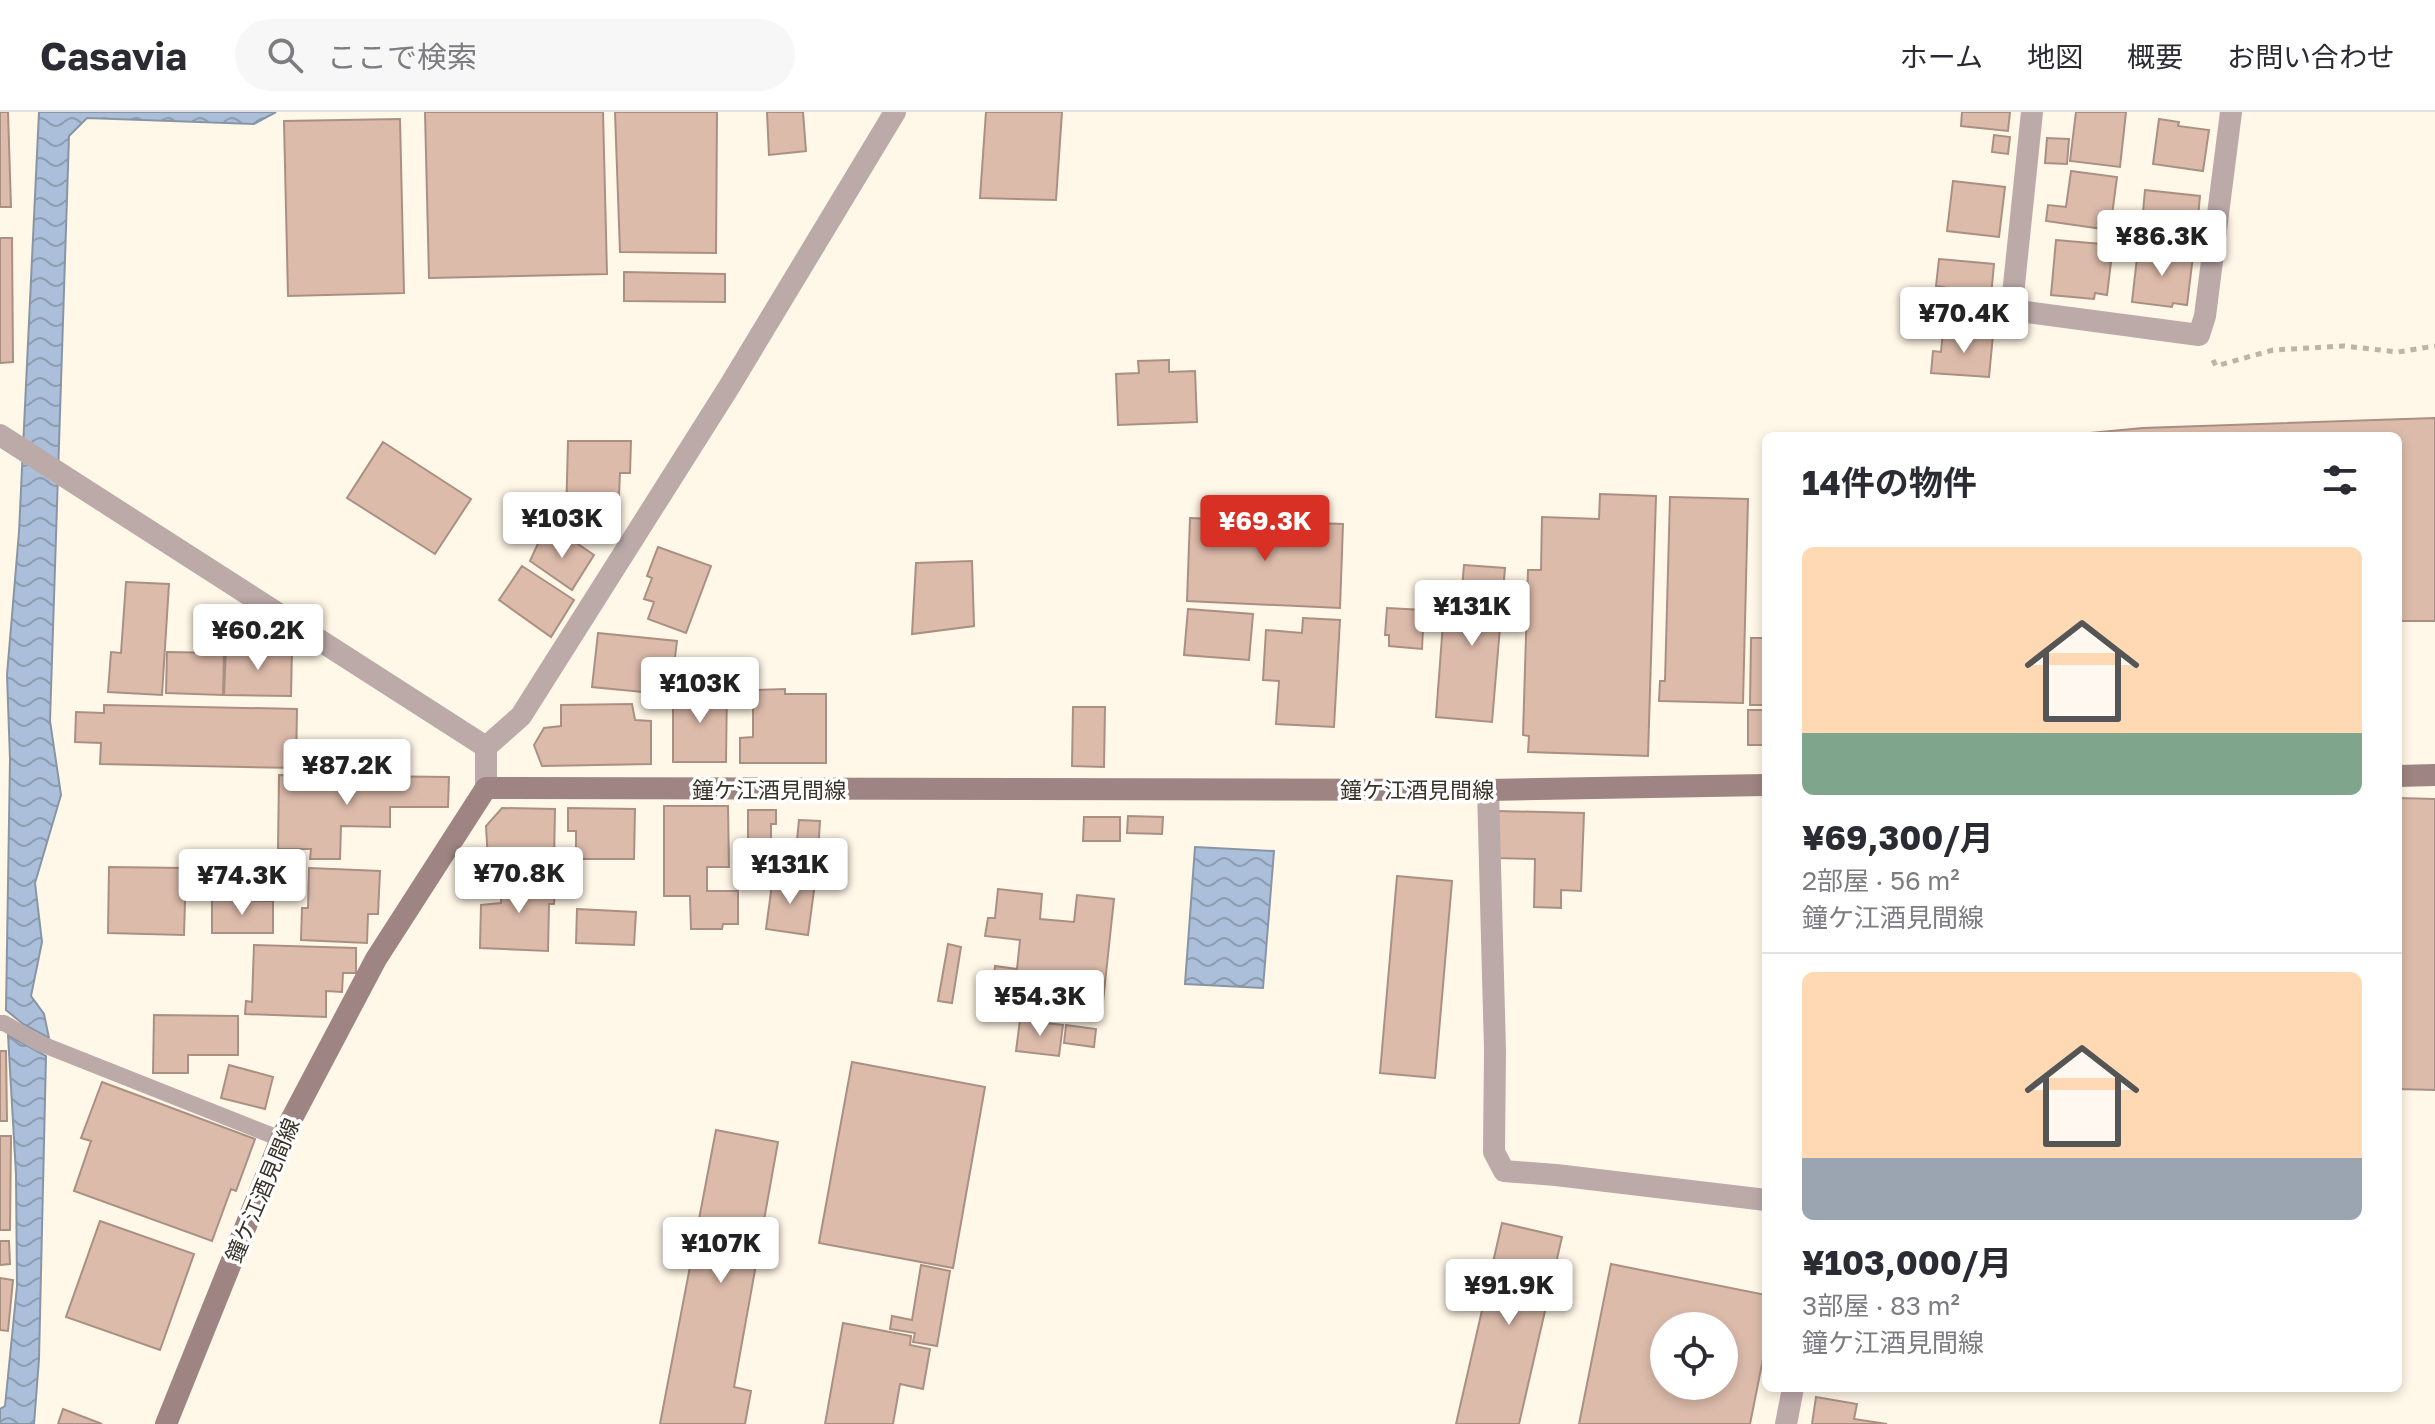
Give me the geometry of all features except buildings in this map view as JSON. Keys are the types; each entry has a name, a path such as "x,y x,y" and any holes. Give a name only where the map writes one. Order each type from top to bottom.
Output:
{"main road":[{"path":"2402,776 2435,775"},
{"name":"鐘ケ江酒見間線","path":"166,1424 281,1139 376,959 486,788 1488,790 1762,785"}],"street":[{"path":"486,788 486,747 521,716 729,387 895,112"},
{"path":"2032,112 2012,304 2019,311 2199,335 2205,316 2231,112"},
{"path":"0,435 486,747"},
{"path":"1488,790 1495,1050 1494,1152 1504,1171 1762,1200"},
{"path":"1786,1424 1792,1392"}],"lane":[{"path":"0,1023 39,1043 281,1139"}],"path":[{"path":"2199,335 2216,366 2273,350 2344,346 2398,352 2435,346"}],"water":[{"path":"39,112 276,112 254,124 87,118 69,136 50,721 61,795 35,883 42,942 31,996 44,1014 49,1038 23,1024 6,1010 10,759 7,675 19,532"},
{"path":"1195,847 1274,851 1263,988 1185,984"},
{"path":"8,1035 46,1056 39,1359 34,1424 0,1424 0,1409 5,1406 17,1286 16,1174"}]}
